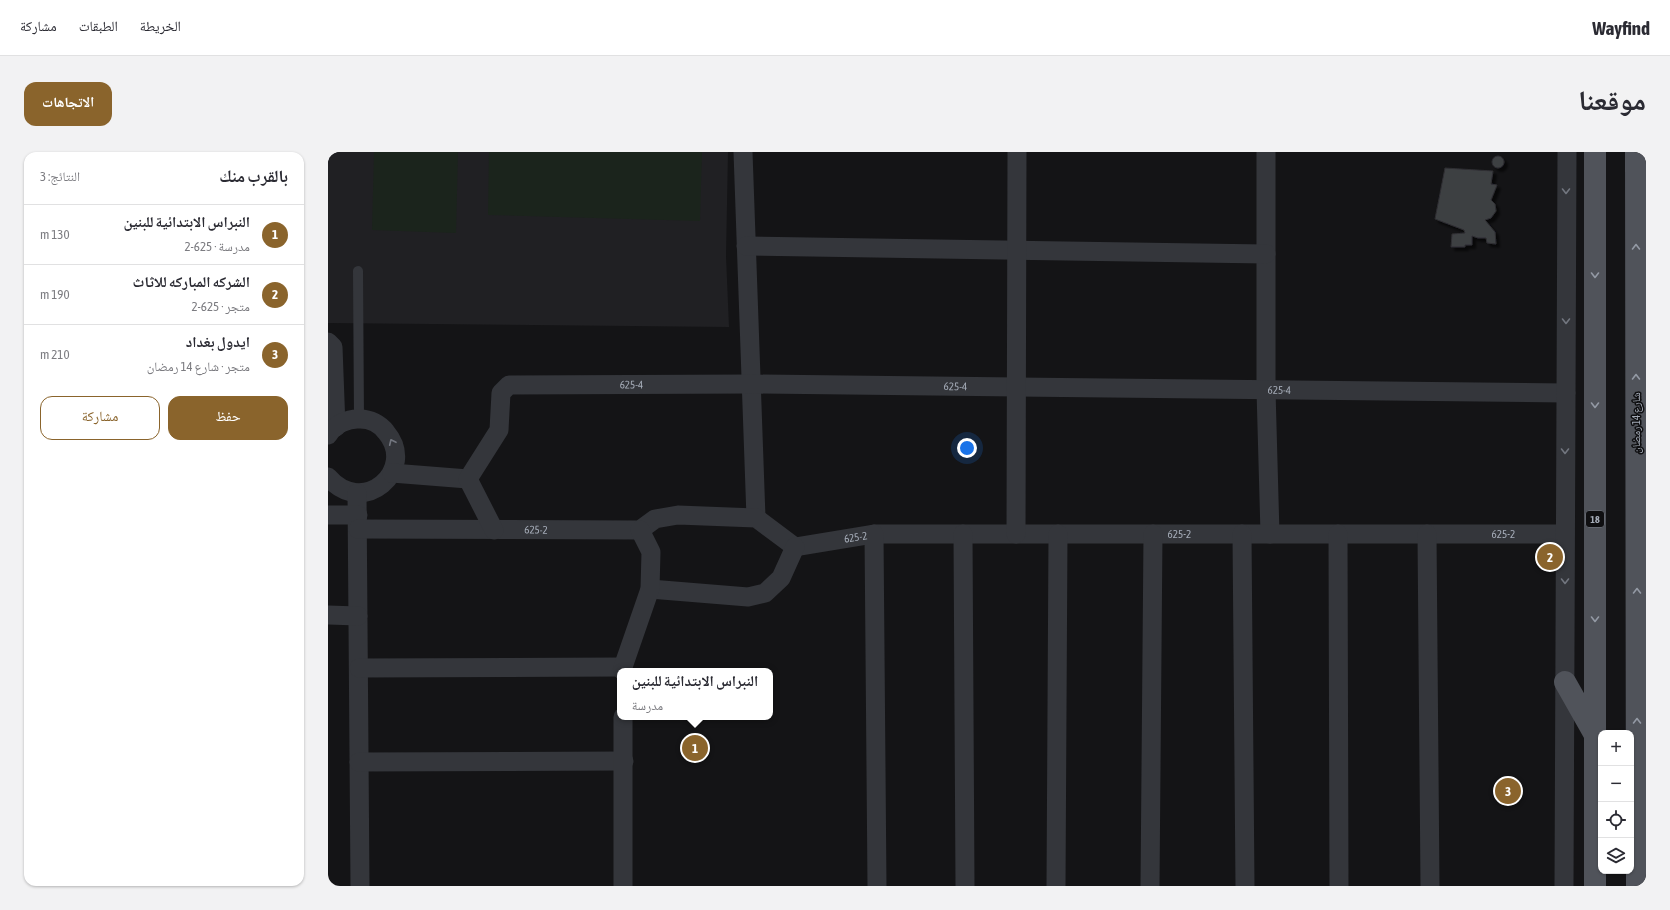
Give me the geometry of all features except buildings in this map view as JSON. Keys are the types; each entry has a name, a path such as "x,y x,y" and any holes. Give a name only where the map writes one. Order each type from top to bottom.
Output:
{"main road":[{"name":"18","path":"1595,152 1595,886"},
{"name":"شارع 14 رمضان","path":"1636,152 1641,210 1637,886"},
{"path":"1565,682 1595,736"}],"street":[{"path":"743,152 752,384 754,500 756,518"},
{"path":"1016,534 1017,152"},
{"path":"1266,152 1266,390 1270,534"},
{"path":"1564,886 1567,152"},
{"path":"746,246 1266,254"},
{"path":"328,342 333,347 330,432"},
{"name":"625-4","path":"468,479 499,430 501,393 509,384 752,384 1566,393"},
{"path":"328,477 335,485 346,491 357,493 367,492 376,489 384,482 392,473 396,461 395,448 390,437 382,427 371,421 359,419 346,421 330,432"},
{"path":"392,473 468,479 494,530"},
{"path":"357,493 360,886"},
{"name":"625-2","path":"328,515 358,522 494,530 640,530"},
{"path":"623,668 650,589 650,552 640,530 655,520 678,515 756,518 795,547 781,578 765,592 748,597 650,589"},
{"path":"874,534 877,886"},
{"name":"625-2","path":"795,547 874,534 1565,534"},
{"path":"963,534 965,886"},
{"path":"1056,886 1058,534"},
{"path":"1150,886 1153,534"},
{"path":"1242,534 1245,886"},
{"path":"1338,534 1339,886"},
{"path":"1426,534 1430,886"},
{"path":"328,615 358,616"},
{"path":"359,668 617,669"},
{"path":"623,720 623,886"},
{"path":"359,762 624,761"}],"lane":[{"path":"358,271 359,419"}],"shaded area":[{"path":"328,152 728,152 726,256 729,327 328,323"},
{"path":"374,152 458,152 456,233 372,230"},
{"path":"489,152 702,152 700,221 488,215"}],"place":[{"name":"الشركه المباركه للاثاث","path":"1550,557"},
{"name":"النبراس الابتدائية للبنين","path":"695,748"},
{"name":"ايدول بغداد","path":"1508,791"}]}
